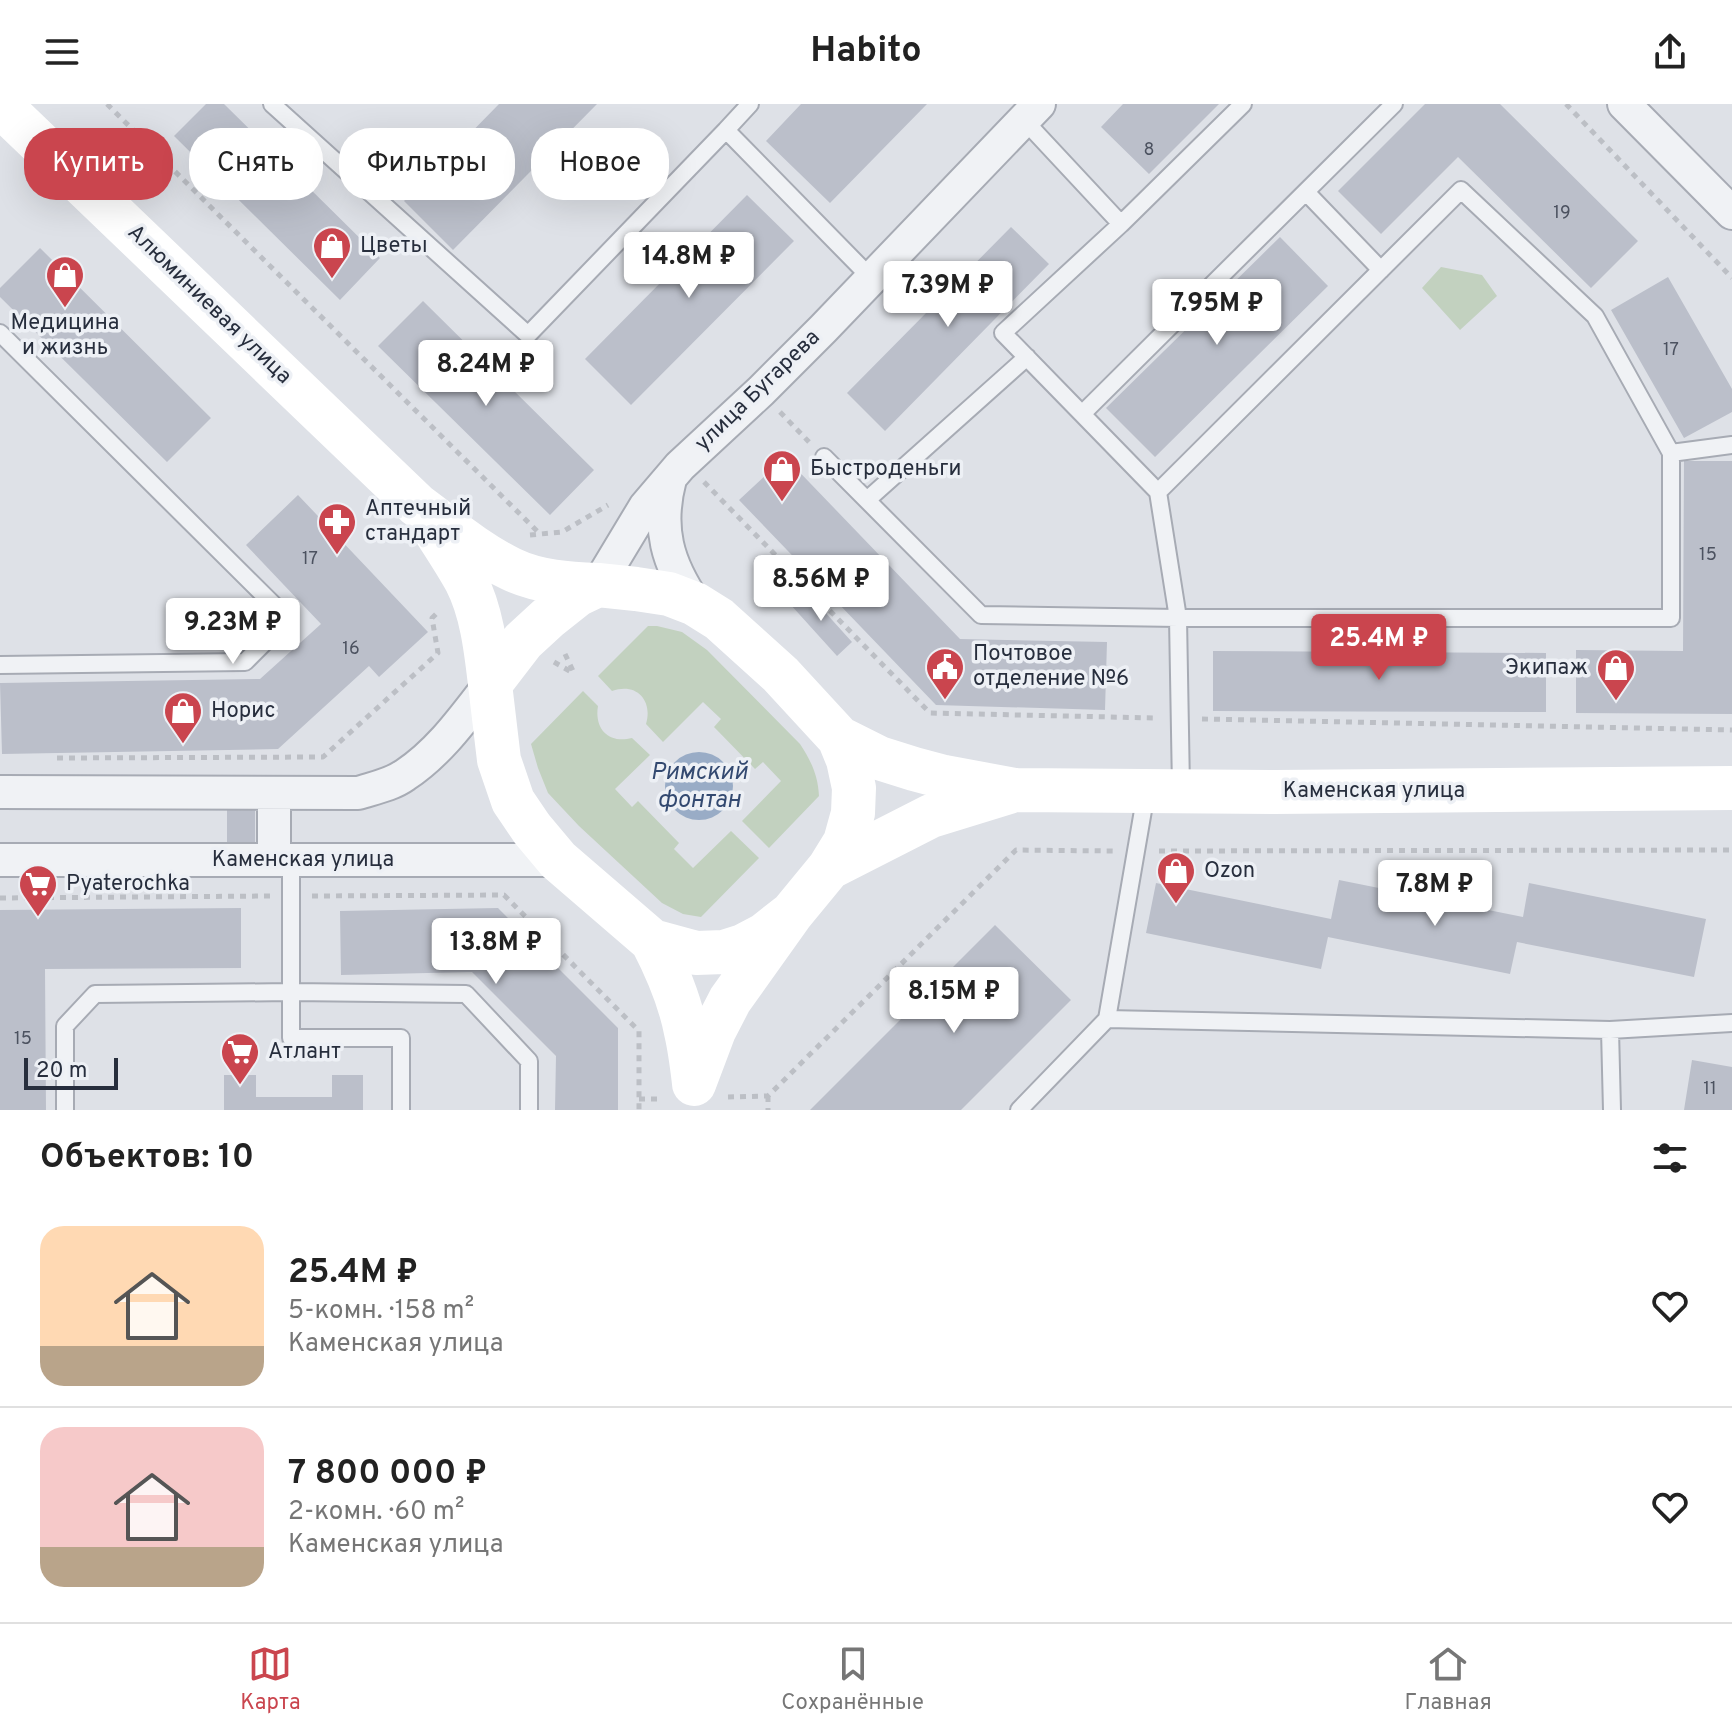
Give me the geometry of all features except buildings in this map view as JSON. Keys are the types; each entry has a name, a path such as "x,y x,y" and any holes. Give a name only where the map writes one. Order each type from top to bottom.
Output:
{"main road":[{"name":"Алюминиевая улица","path":"0,105 417,505 480,571 478,613 486,647 499,760 513,801 558,860 652,941"},
{"path":"480,571 512,569 540,579 569,584 669,594 695,604 719,619 780,674 839,738 848,760 854,788 853,813 845,842 730,1000 714,1031 694,1097"},
{"path":"490,684 523,641 548,618 577,595 598,585"},
{"path":"839,738 879,758 914,769 1015,790"},
{"name":"Каменская улица","path":"1015,790 1275,792 1732,788"},
{"path":"829,868 931,816 1015,790"},
{"path":"652,941 696,953 724,952 764,935 792,913"},
{"path":"652,941 681,1010 694,1097"}],"street":[{"path":"1624,104 1732,213"},
{"name":"улица Бугарева","path":"598,585 645,507 683,474 1032,112"},
{"path":"683,474 663,510 664,535 671,562 695,604"},
{"path":"0,792 358,793 384,786 404,776 426,758 452,732 490,684"},
{"path":"274,793 283,860"},
{"name":"Каменская улица","path":"0,860 558,860"}],"lane":[{"path":"272,104 528,335 750,104"},
{"path":"1019,1110 1107,1019 1136,851 1164,791 1178,618 1158,492 1003,333 1121,224 1243,104"},
{"path":"1082,414 1394,104"},
{"path":"1032,112 1121,224"},
{"path":"726,130 872,279"},
{"path":"824,457 981,615 1671,618 1671,453 1595,316 1461,190 1158,492"},
{"path":"1306,192 1381,270"},
{"path":"0,333 288,619 245,662 0,665"},
{"path":"867,500 1027,357"},
{"path":"1671,453 1732,445"},
{"path":"283,860 291,896 291,1038 401,1038 401,1110"},
{"path":"65,1110 65,1026 95,994 291,992 466,994 529,1061 529,1110"},
{"path":"1107,1019 1610,1030 1732,1023"},
{"path":"1610,1030 1612,1110"}],"path":[{"path":"107,104 540,534"},
{"path":"1566,104 1732,278"},
{"path":"761,391 824,457"},
{"path":"683,474 930,713 1166,718"},
{"path":"46,758 323,757 438,653 432,618 516,536 562,532 609,505"},
{"path":"1197,719 1732,730"},
{"path":"768,1110 768,1096 1016,850 1732,850"},
{"path":"0,898 504,895 639,1031 639,1110"}],"green space":[{"path":"1441,267 1482,275 1497,296 1460,330 1422,288"},
{"path":"648,626 682,632 707,650 800,744 807,756 819,796 769,848 742,821 781,781 763,762 755,769 714,727 721,719 703,702 663,742 646,724 647,708 641,696 629,689 612,691 598,676"},
{"path":"583,691 598,706 598,722 605,733 616,739 632,738 650,755 615,789 632,807 638,801 679,843 674,849 693,868 731,831 759,858 701,917 683,914 662,903 548,793 531,744"}],"water":[{"name":"Римский фонтан","path":"699,752 723,762 733,786 723,810 699,820 675,810 665,786 675,762"}],"place":[{"name":"Цветы","path":"332,280"},
{"name":"Медицина и жизнь","path":"65,309"},
{"name":"Быстроденьги","path":"782,503"},
{"name":"Аптечный стандарт","path":"337,556"},
{"name":"Почтовое отделение №6","path":"945,701"},
{"name":"Экипаж","path":"1616,702"},
{"name":"Норис","path":"183,745"},
{"name":"Ozon","path":"1176,905"},
{"name":"Pyaterochka","path":"38,918"},
{"name":"Атлант","path":"240,1086"}]}
